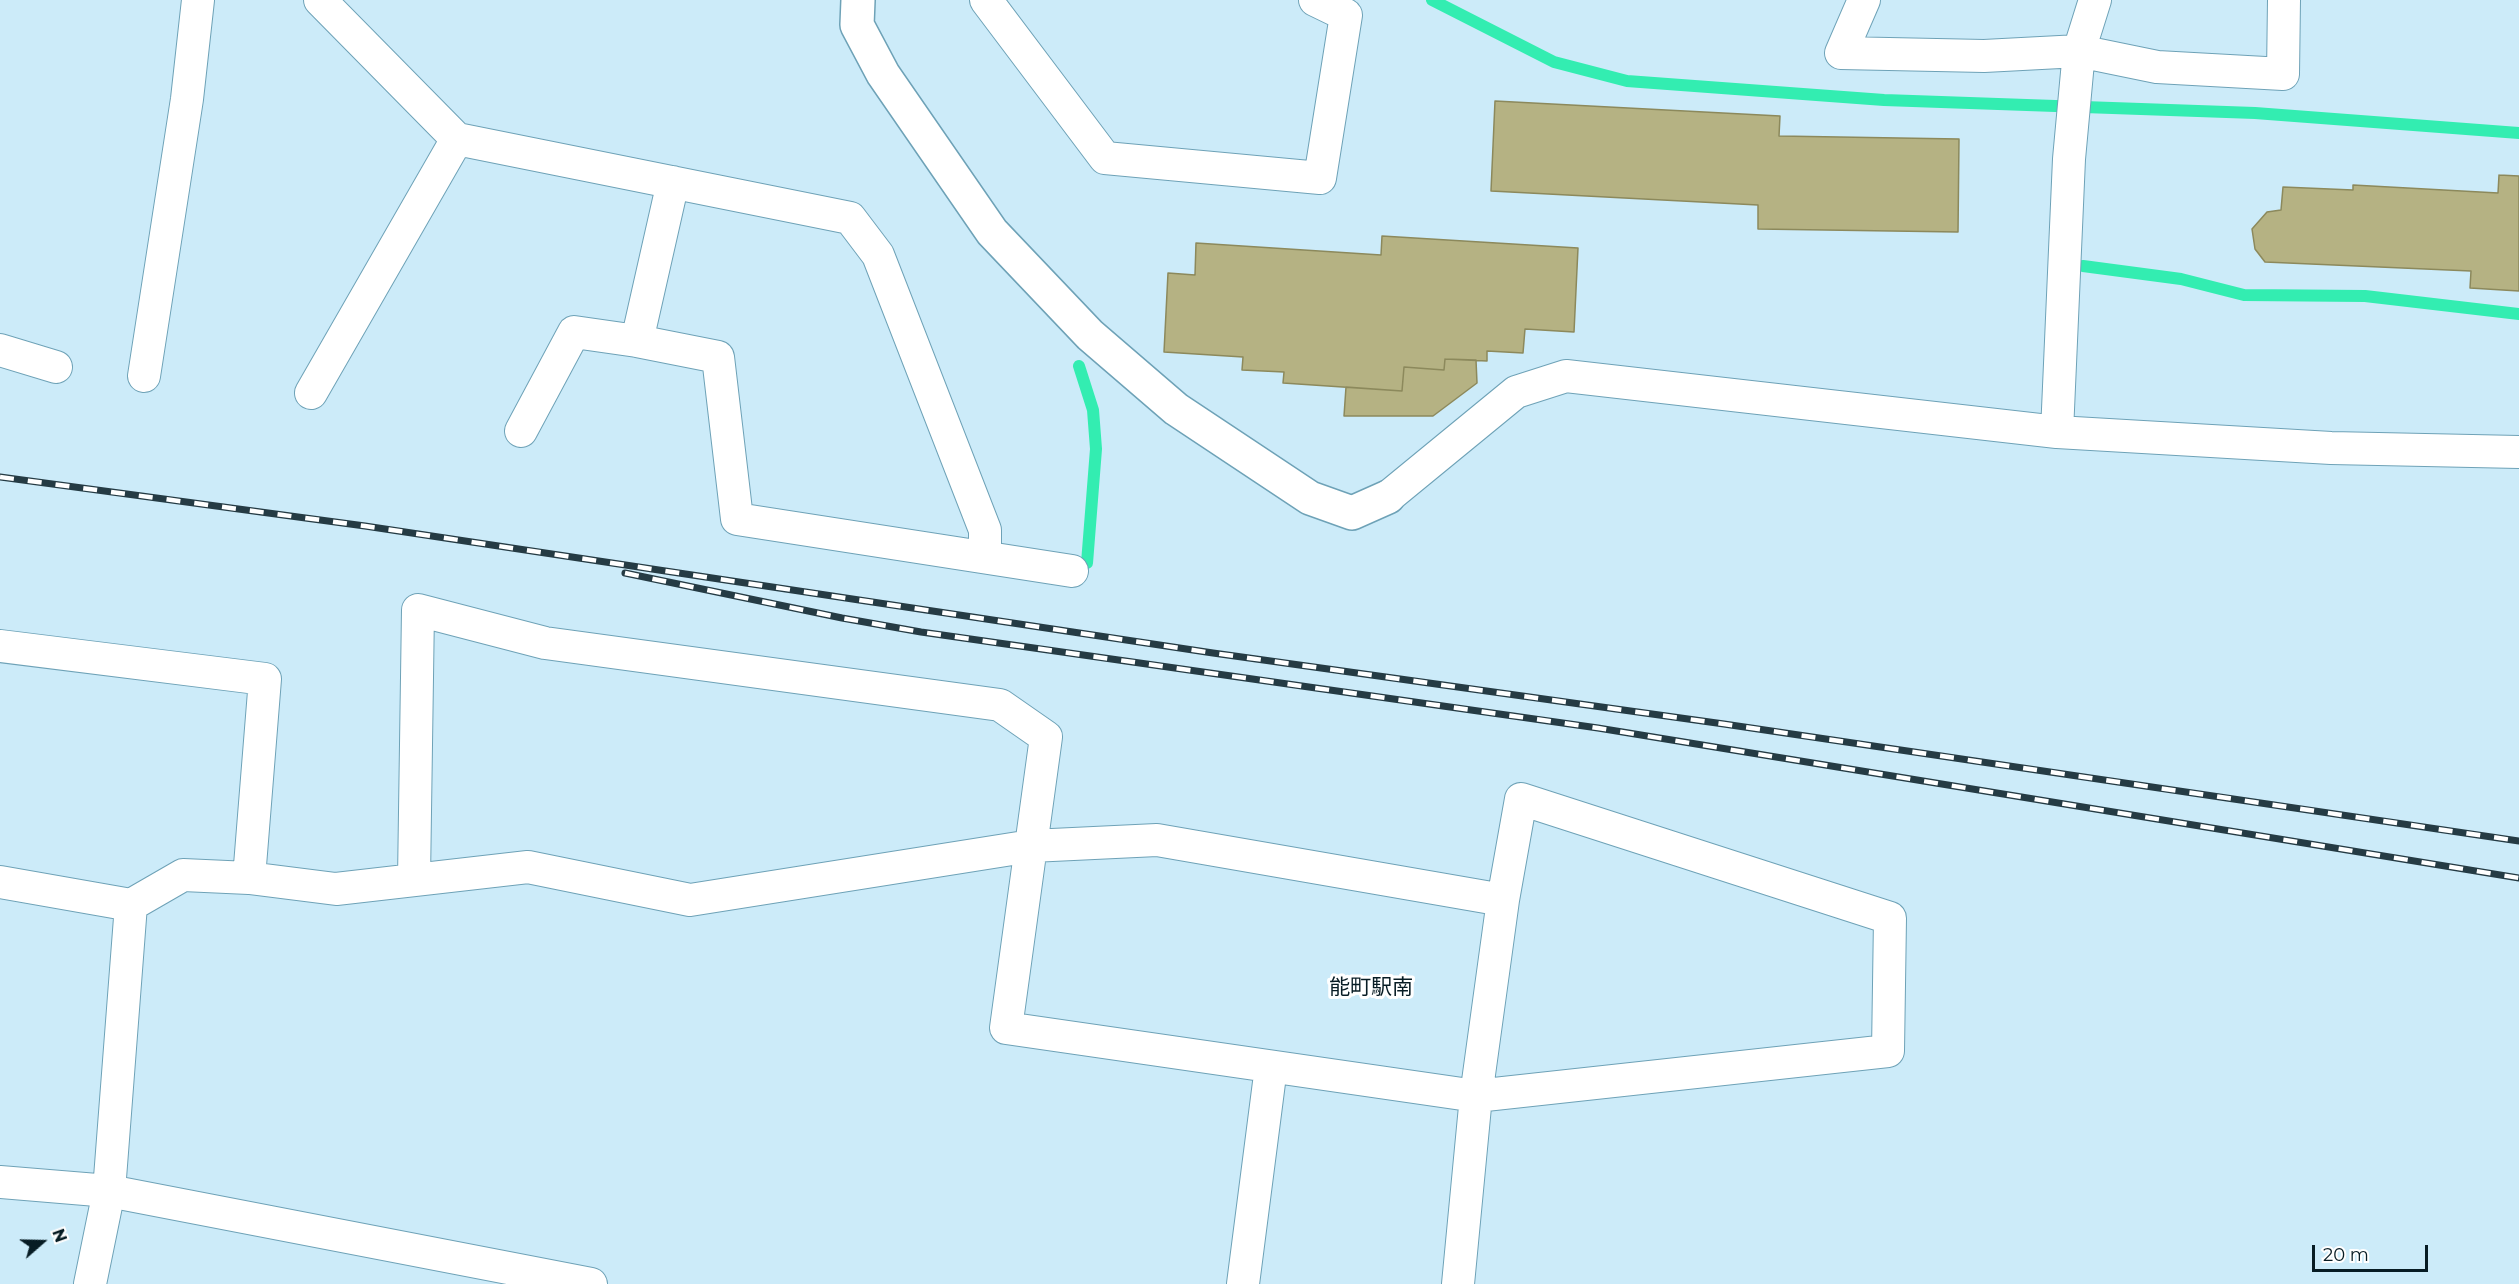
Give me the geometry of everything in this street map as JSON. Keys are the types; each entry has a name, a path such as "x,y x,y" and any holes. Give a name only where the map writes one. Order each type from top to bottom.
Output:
{"street":[{"path":"144,376 187,99 198,0"},
{"path":"320,0 457,139 850,218 878,255 985,530 985,557"},
{"path":"858,0 857,25 883,74 993,232 1090,335 1176,409 1310,498 1352,513 1388,497 1516,392 1566,376 2057,432 2331,448 2519,452"},
{"path":"986,0 1105,158 1320,178 1346,15 1316,0"},
{"path":"1864,0 1841,53 1984,56 2079,51 2157,66 2283,74 2284,0"},
{"path":"2057,432 2069,159 2079,51 2095,0"},
{"path":"311,393 457,139"},
{"path":"637,341 673,182"},
{"path":"521,430 574,332 637,341 718,357 736,519 1072,571"},
{"path":"0,350 56,367"},
{"path":"414,879 418,610 545,643 1000,705 1046,737 1006,1028 1476,1096 1888,1051 1890,918 1521,799 1503,900 1476,1096 1458,1284"},
{"path":"0,646 265,680 249,878"},
{"path":"0,882 131,905 183,875 249,878 336,889 528,867 690,900 1031,846 1156,840 1503,900"},
{"path":"90,1284 109,1191 131,905"},
{"path":"1243,1284 1271,1066"},
{"path":"0,1182 109,1191 587,1284"}],"building":[{"path":"1495,101 1780,116 1779,136 1959,139 1958,232 1758,229 1758,205 1491,191"},
{"path":"2499,175 2519,176 2519,291 2470,288 2471,271 2265,262 2255,249 2252,229 2267,212 2281,210 2283,187 2353,190 2353,185 2498,193"},
{"path":"1382,236 1578,248 1574,332 1525,329 1523,353 1487,351 1487,361 1445,359 1444,370 1404,367 1402,391 1283,383 1284,372 1242,370 1243,357 1164,352 1168,273 1195,275 1196,243 1381,255"},
{"path":"1445,359 1476,360 1477,383 1433,416 1344,416 1346,387 1402,391 1404,367 1444,370"}],"waterway":[{"path":"1432,0 1554,62 1627,81 1884,100 2255,113 2519,133"},
{"path":"2083,266 2181,279 2244,295 2365,296 2519,314"},
{"path":"1079,366 1093,410 1096,449 1087,563"}],"railway":[{"path":"0,477 365,526 1213,653 1724,724 2519,841"},
{"path":"625,573 921,632 1598,728 2519,878"}],"district":[{"name":"能町駅南","path":"1371,988"}]}
